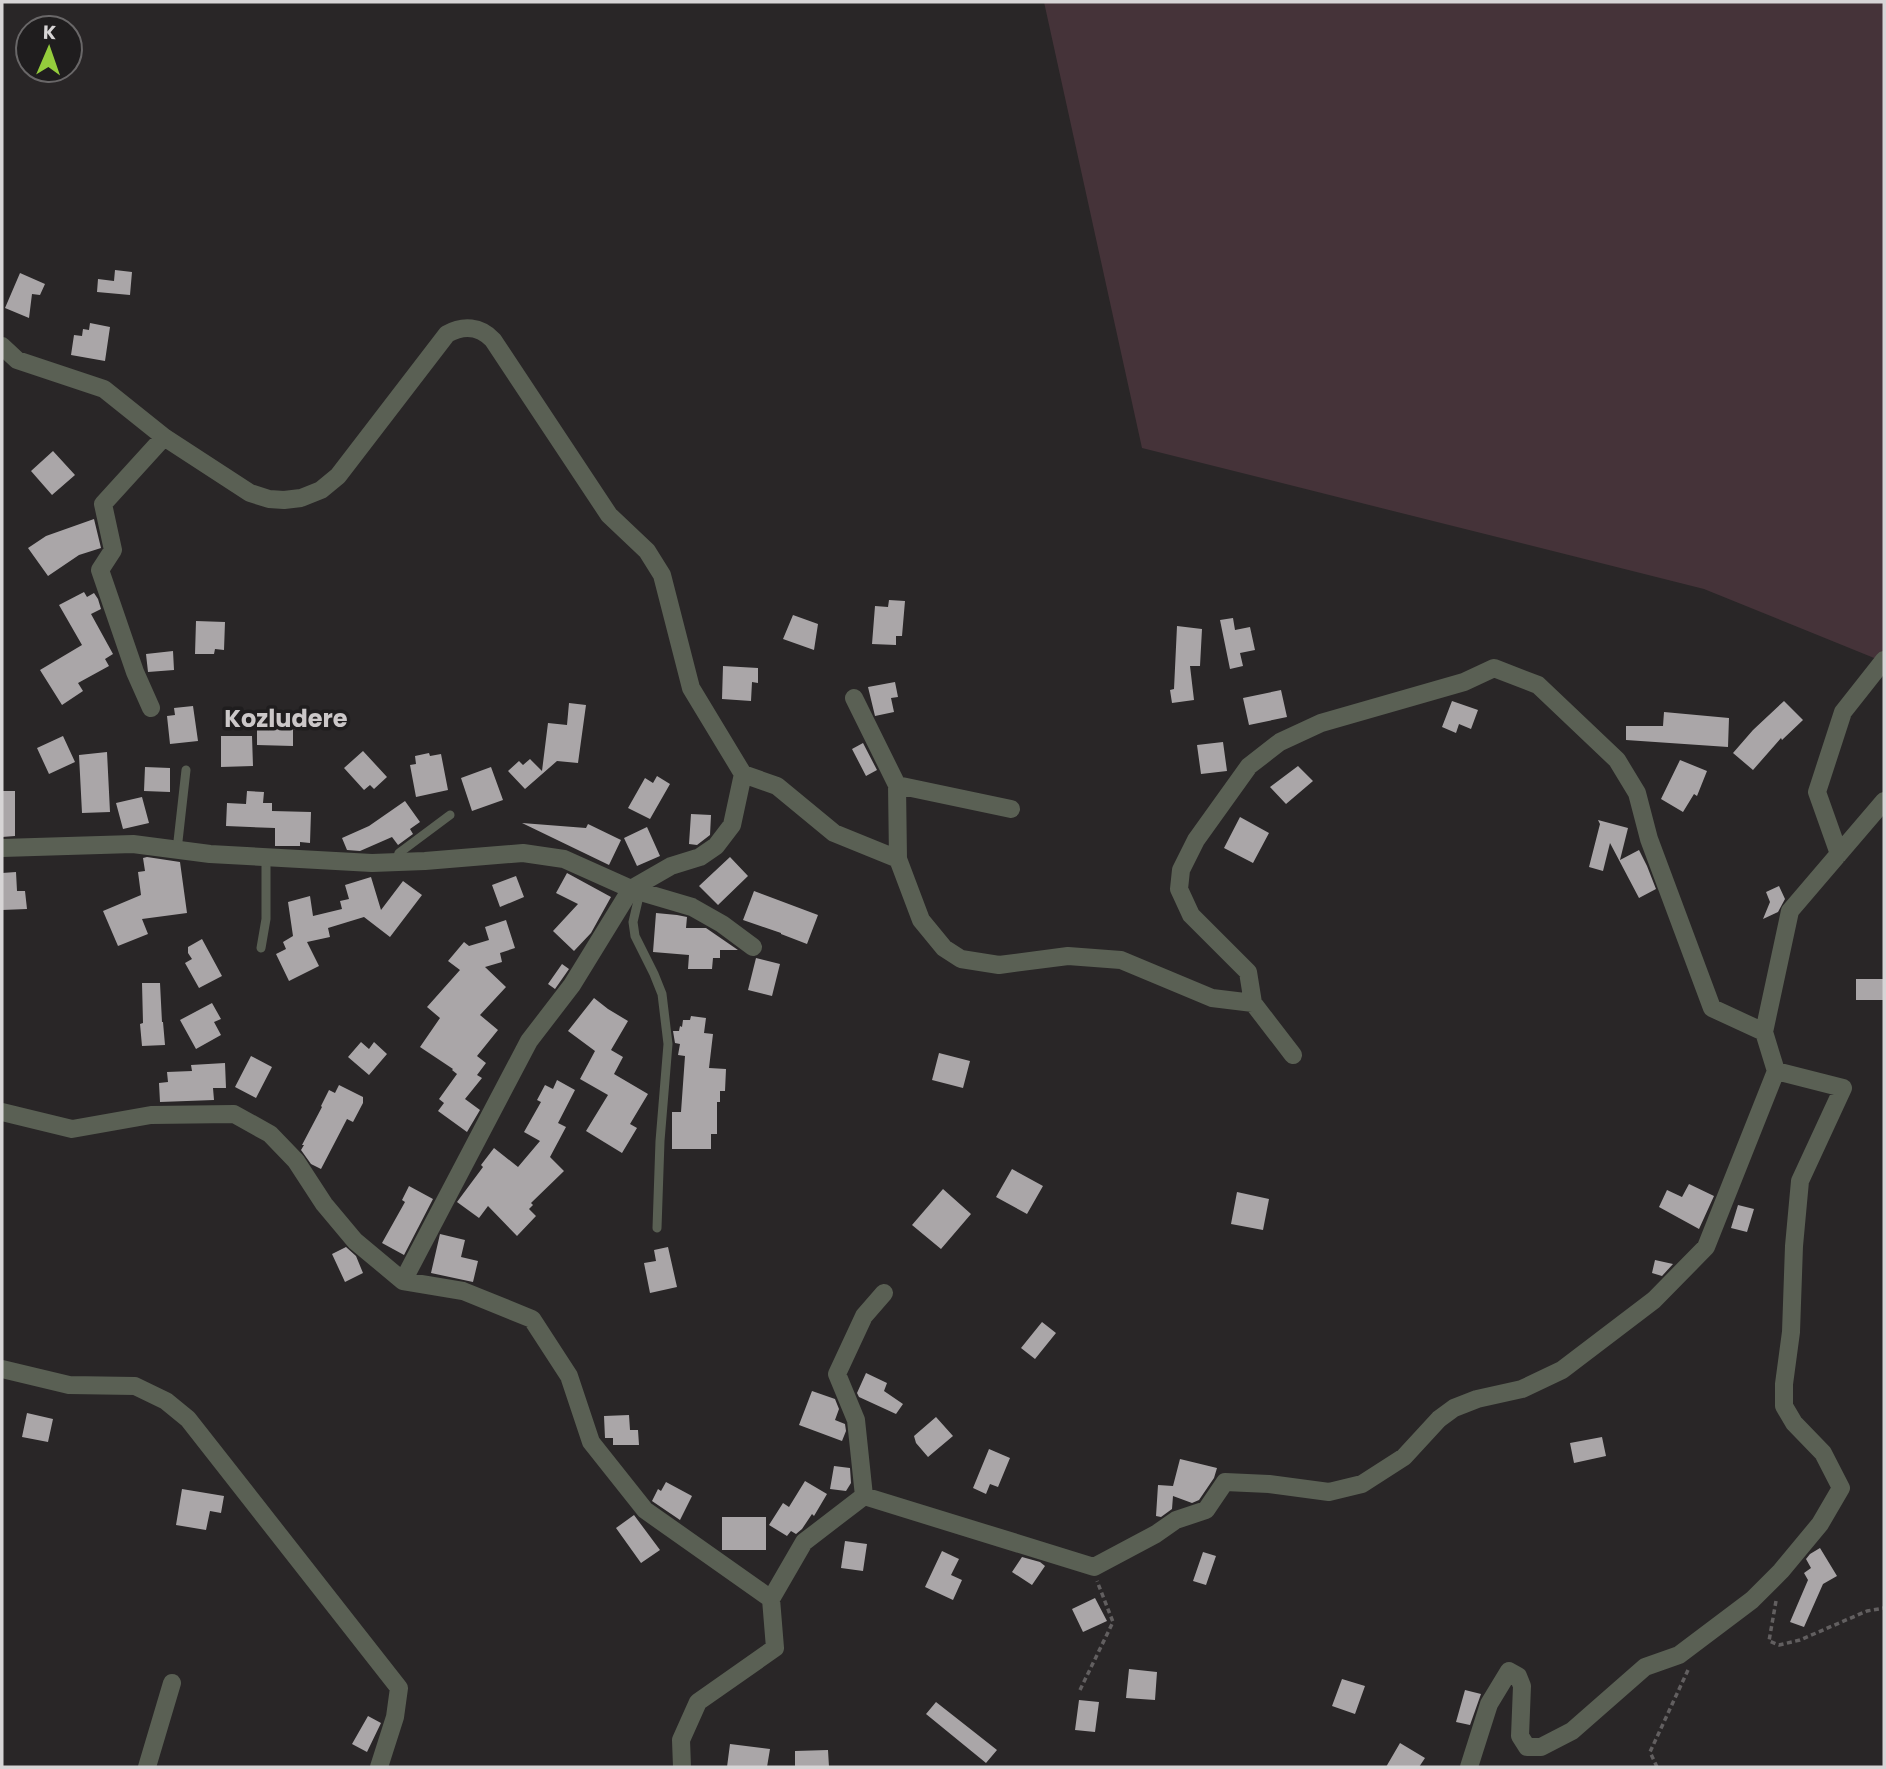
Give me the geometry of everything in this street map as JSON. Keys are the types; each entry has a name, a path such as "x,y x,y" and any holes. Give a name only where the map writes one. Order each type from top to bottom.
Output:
{"street":[{"path":"2,346 17,360 104,389 164,437 250,493 284,500 301,498 321,490 338,476 447,334 467,328 486,333 610,515 647,551 662,575 691,688 743,774 776,786 834,834 898,859"},
{"path":"151,708 135,672 100,570 113,550 103,504 164,437"},
{"path":"1839,855 1817,792 1843,712 1884,660"},
{"path":"1293,1055 1253,1003 1248,972 1191,915 1179,889 1181,870 1196,840 1249,766 1280,742 1321,723 1464,682 1493,668 1538,685 1617,760 1637,793 1648,839 1712,1008 1764,1031"},
{"path":"854,698 897,785 898,859 921,920 944,948 961,959 999,965 1068,957 1121,960 1212,998 1253,1003"},
{"path":"403,1281 529,1041 572,985 636,891 671,866 700,857 716,846 732,825 743,774"},
{"path":"897,785 1011,810"},
{"path":"864,1496 1092,1566 1156,1534 1176,1520 1206,1510 1225,1482 1269,1484 1328,1492 1362,1484 1404,1457 1438,1419 1454,1408 1477,1399 1522,1389 1562,1370 1654,1300 1706,1247 1776,1071 1764,1031 1790,911 1884,801"},
{"path":"2,848 133,844 210,855 372,863 523,853 564,859 636,891 692,907 722,924 752,947"},
{"path":"1469,1767 1489,1704 1509,1671 1518,1676 1522,1686 1520,1736 1527,1747 1541,1747 1572,1731 1645,1667 1679,1655 1752,1600 1781,1572 1820,1524 1841,1488 1823,1453 1794,1423 1784,1406 1784,1384 1791,1332 1794,1246 1800,1181 1843,1088 1776,1071"},
{"path":"2,1112 72,1129 151,1115 234,1114 270,1134 296,1161 324,1204 355,1241 403,1281 463,1291 532,1319 569,1376 591,1442 645,1510 771,1599"},
{"path":"864,1496 856,1420 837,1374 864,1316 884,1293"},
{"path":"2,1369 69,1385 135,1386 166,1401 188,1419 399,1688 395,1717 379,1767"},
{"path":"682,1767 681,1740 698,1702 775,1648 771,1599 804,1542 864,1496"},
{"path":"147,1767 172,1683"}],"lane":[{"path":"177,850 186,770"},
{"path":"396,862 399,853 450,815"},
{"path":"261,948 265,919 266,857"},
{"path":"636,891 633,922 635,936 663,995 668,1044 660,1141 657,1227"}],"path":[{"path":"1080,1690 1113,1622 1092,1566"},
{"path":"1781,1572 1769,1641 1779,1645 1800,1640 1867,1611 1884,1608"},
{"path":"1657,1767 1650,1752 1704,1636"}],"shaded area":[{"path":"1044,2 1884,2 1884,662 1704,589 1142,448"}],"building":[{"path":"115,270 132,272 130,295 97,292 98,279 114,281"},
{"path":"20,273 45,284 40,295 32,294 29,318 5,308"},
{"path":"90,323 110,327 105,361 71,355 74,335 82,336 83,329 89,330"},
{"path":"53,451 75,475 52,495 31,471"},
{"path":"94,519 101,548 79,555 48,576 28,548 46,536"},
{"path":"84,592 87,597 94,593 98,599 101,609 91,614 113,654 105,659 109,666 78,683 83,691 62,705 40,670 82,645 59,605"},
{"path":"889,600 905,601 902,636 896,636 896,645 872,644 875,606 888,607"},
{"path":"793,615 818,624 814,650 783,639"},
{"path":"1233,618 1235,630 1250,627 1255,650 1240,653 1243,666 1230,669 1220,620"},
{"path":"196,621 225,622 224,650 215,649 214,654 195,654"},
{"path":"1177,626 1202,629 1200,666 1190,666 1194,700 1172,703 1170,690 1174,689"},
{"path":"173,651 174,670 148,672 146,654"},
{"path":"723,666 758,668 758,683 752,682 751,701 722,699"},
{"path":"895,682 898,697 891,698 894,712 875,716 868,687"},
{"path":"1281,690 1287,717 1249,725 1243,698"},
{"path":"1452,701 1478,710 1471,729 1459,724 1456,733 1442,727"},
{"path":"1784,701 1803,720 1782,740 1781,738 1753,770 1733,753"},
{"path":"569,703 586,705 578,763 557,761 525,789 508,771 519,761 523,765 530,759 542,771 548,723 567,725"},
{"path":"193,706 198,741 170,744 167,716 175,715 174,708"},
{"path":"1664,712 1729,718 1728,747 1626,740 1626,726 1663,726"},
{"path":"257,714 298,714 298,730 293,729 293,746 257,745"},
{"path":"63,736 75,762 49,774 37,748"},
{"path":"221,736 252,736 253,766 221,767"},
{"path":"1223,742 1227,771 1201,774 1197,745"},
{"path":"863,743 877,770 866,776 852,749"},
{"path":"363,751 387,777 374,789 370,785 364,790 344,768"},
{"path":"107,752 110,812 82,813 79,755"},
{"path":"429,753 430,756 441,754 448,790 416,797 410,765 416,764 415,756"},
{"path":"1680,760 1707,771 1697,796 1694,794 1683,812 1661,799"},
{"path":"1298,766 1313,781 1286,804 1270,787"},
{"path":"145,767 170,768 170,792 144,791"},
{"path":"491,767 503,800 472,811 461,778"},
{"path":"657,776 670,784 650,819 628,808 645,778 653,783"},
{"path":"2,791 15,791 15,836 2,837"},
{"path":"247,791 264,792 263,803 272,803 272,811 311,812 310,843 300,842 300,846 275,846 275,828 226,826 227,803 246,804"},
{"path":"142,797 149,823 123,829 116,803"},
{"path":"405,801 420,822 410,829 413,834 398,845 392,837 360,851 347,850 342,838 369,826"},
{"path":"691,814 711,815 710,835 697,845 689,844"},
{"path":"1240,817 1269,833 1253,863 1224,848"},
{"path":"1598,820 1628,828 1620,860 1639,850 1656,889 1639,898 1610,843 1603,871 1589,867 1600,824"},
{"path":"522,823 586,828 588,824 621,840 609,865"},
{"path":"647,827 660,856 637,866 624,838"},
{"path":"730,857 748,876 718,905 699,886"},
{"path":"143,858 180,862 187,913 142,919 148,934 118,946 103,911 141,895 138,872 145,871"},
{"path":"16,872 17,891 25,891 27,909 2,910 2,873"},
{"path":"567,873 611,897 591,933 574,951 553,931 578,904 556,893"},
{"path":"516,876 524,897 500,907 492,885"},
{"path":"371,877 381,910 403,881 422,895 390,937 364,917 328,928 330,937 307,942 319,966 289,981 276,954 286,949 283,942 293,936 288,902 310,896 313,916 342,909 340,901 349,899 345,885"},
{"path":"1779,886 1785,899 1778,912 1763,919 1770,902 1766,892"},
{"path":"754,891 818,915 807,944 743,920"},
{"path":"656,913 687,917 686,928 706,928 738,950 720,950 720,958 713,958 712,969 688,969 689,955 653,952"},
{"path":"506,920 515,948 500,953 502,962 485,967 506,987 480,1015 498,1030 477,1056 486,1063 477,1075 482,1078 465,1099 480,1110 467,1132 438,1111 444,1103 439,1099 457,1074 420,1047 440,1018 427,1007 460,970 448,961 464,942 469,946 489,940 485,927"},
{"path":"202,939 222,976 199,988 185,963 192,959 188,947"},
{"path":"756,958 780,964 772,996 748,990"},
{"path":"562,964 569,969 555,989 548,984"},
{"path":"1856,979 1884,979 1884,1000 1856,1000"},
{"path":"142,983 160,983 165,1045 142,1046"},
{"path":"594,998 628,1021 611,1050 623,1057 614,1074 648,1094 630,1124 637,1128 622,1153 586,1131 608,1095 580,1079 595,1051 568,1031"},
{"path":"212,1003 221,1019 214,1022 221,1035 196,1049 180,1020"},
{"path":"691,1016 706,1018 704,1033 713,1034 709,1068 726,1069 725,1091 720,1091 720,1102 717,1102 717,1134 711,1134 711,1149 672,1149 672,1112 681,1112 685,1056 678,1055 680,1044 675,1043 673,1031 679,1031 683,1020 690,1020"},
{"path":"361,1042 369,1049 374,1042 387,1054 369,1075 348,1057"},
{"path":"939,1053 970,1061 963,1088 932,1080"},
{"path":"251,1056 272,1067 256,1098 235,1087"},
{"path":"225,1063 226,1088 213,1088 214,1100 160,1102 159,1083 168,1082 167,1072 192,1071 191,1065"},
{"path":"557,1080 575,1090 558,1123 566,1127 550,1157 564,1171 531,1203 533,1205 529,1209 536,1216 517,1236 488,1206 479,1218 457,1202 494,1148 518,1167 540,1141 524,1132 541,1102 537,1100 545,1085 553,1089"},
{"path":"339,1085 363,1097 363,1103 353,1122 347,1119 321,1169 311,1164 301,1150 302,1145 329,1090 335,1093"},
{"path":"1012,1169 1043,1186 1027,1214 996,1197"},
{"path":"1689,1184 1714,1196 1699,1229 1659,1207 1667,1190 1682,1197"},
{"path":"409,1186 433,1199 404,1255 382,1243 405,1202 402,1200"},
{"path":"943,1189 971,1214 941,1249 912,1225"},
{"path":"1237,1192 1269,1199 1263,1230 1231,1224"},
{"path":"1738,1205 1754,1209 1747,1232 1731,1228"},
{"path":"440,1234 465,1240 461,1257 478,1261 473,1282 431,1273"},
{"path":"346,1247 356,1256 363,1273 345,1282 332,1254"},
{"path":"668,1247 677,1287 650,1293 644,1263 656,1261 654,1250"},
{"path":"1655,1260 1673,1264 1662,1276 1652,1273"},
{"path":"1042,1322 1056,1333 1035,1359 1021,1348"},
{"path":"866,1373 887,1383 884,1391 903,1404 896,1414 859,1397 857,1393"},
{"path":"812,1391 835,1399 839,1409 835,1420 845,1424 846,1431 842,1441 799,1425"},
{"path":"27,1413 53,1419 48,1442 22,1437"},
{"path":"629,1415 630,1430 638,1430 639,1445 613,1445 613,1438 605,1438 604,1416"},
{"path":"936,1417 953,1436 928,1457 916,1443 914,1436"},
{"path":"1602,1437 1606,1456 1574,1463 1570,1443"},
{"path":"989,1449 1010,1458 998,1487 990,1484 986,1494 973,1488"},
{"path":"1180,1459 1217,1468 1214,1478 1199,1500 1192,1503 1173,1496 1172,1509 1161,1517 1156,1516 1158,1485 1173,1486"},
{"path":"834,1466 850,1468 851,1483 846,1491 830,1489"},
{"path":"805,1481 827,1494 814,1516 812,1514 802,1529 796,1534 791,1531 787,1536 769,1525 783,1503 789,1507"},
{"path":"666,1482 692,1496 680,1520 652,1501 658,1489 661,1491"},
{"path":"182,1489 224,1496 221,1513 210,1511 206,1530 176,1525"},
{"path":"634,1515 660,1550 641,1563 616,1528"},
{"path":"722,1517 766,1517 766,1550 722,1550"},
{"path":"845,1541 867,1544 863,1571 841,1568"},
{"path":"1820,1548 1837,1576 1823,1584 1804,1627 1790,1622 1808,1580 1804,1573 1811,1568 1806,1559"},
{"path":"942,1551 959,1559 951,1575 962,1580 953,1600 925,1587"},
{"path":"1203,1552 1216,1556 1206,1585 1193,1581"},
{"path":"1022,1557 1045,1566 1032,1585 1012,1572"},
{"path":"1095,1598 1107,1621 1083,1632 1072,1609"},
{"path":"1129,1669 1157,1672 1155,1700 1126,1698"},
{"path":"1342,1679 1365,1686 1355,1714 1332,1706"},
{"path":"1465,1690 1481,1694 1470,1725 1456,1722"},
{"path":"1079,1700 1099,1702 1095,1732 1075,1730"},
{"path":"936,1702 997,1750 986,1763 926,1714"},
{"path":"368,1716 381,1723 367,1752 352,1744"},
{"path":"1400,1743 1425,1758 1419,1767 1386,1767"},
{"path":"730,1744 770,1749 767,1767 727,1767"},
{"path":"828,1750 829,1767 795,1767 795,1751"}],"district":[{"name":"Kozludere","path":"286,719"}]}
